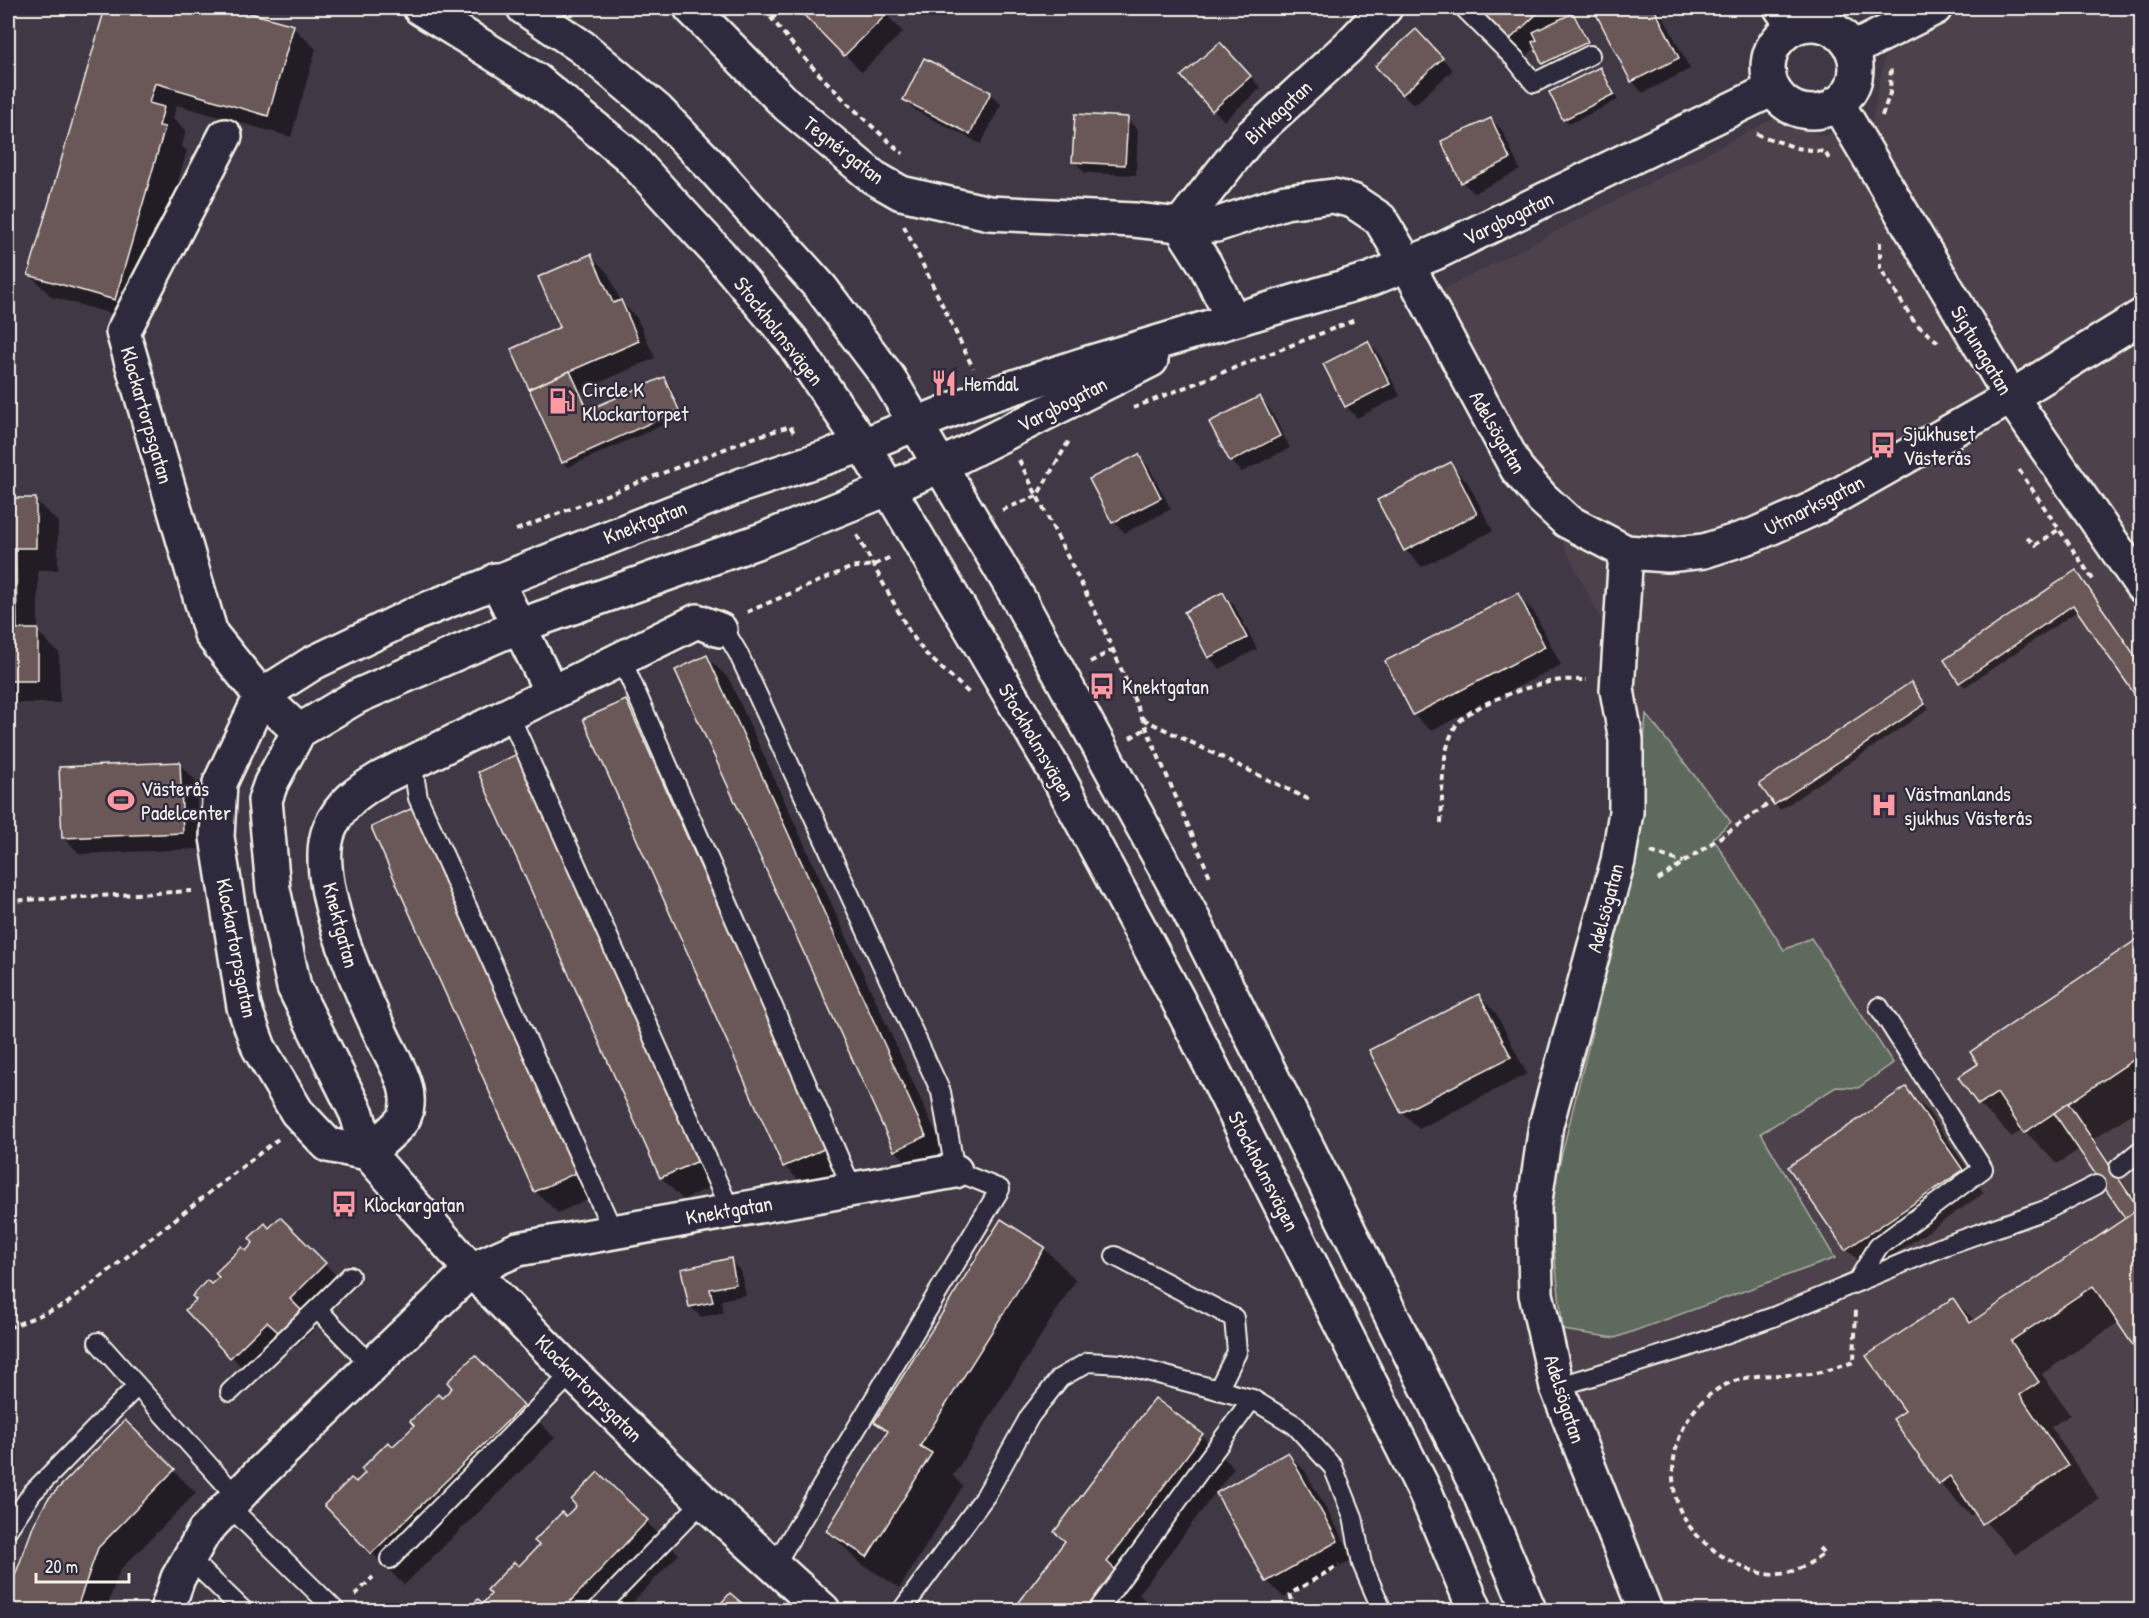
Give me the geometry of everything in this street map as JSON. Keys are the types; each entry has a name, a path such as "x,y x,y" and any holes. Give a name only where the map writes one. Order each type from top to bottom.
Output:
{"street":[{"name":"Stockholmsvägen","path":"420,8 536,80 628,155 719,254 792,341 863,445 1052,766 1177,998 1426,1494 1475,1611"},
{"path":"524,8 590,54 657,110 714,169 821,288 888,377 1025,611 1190,913 1476,1487 1528,1611"},
{"name":"Tegnérgatan","path":"691,8 787,105 873,177 901,193 960,209 989,213 1134,220 1180,225 1216,225 1285,202 1333,196 1353,201 1380,219 1407,264"},
{"name":"Birkagatan","path":"1180,225 1250,137 1348,47 1385,8"},
{"path":"1865,43 1855,68 1853,84 1837,103 1822,111 1807,112 1790,106 1773,89 1768,57 1787,17 1816,23 1846,38 1865,43 1935,8"},
{"name":"Vargbogatan","path":"863,445 915,422 987,396 1233,319 1371,279 1407,264 1773,89"},
{"name":"Sigtunagatan","path":"1837,103 2011,397 2142,586"},
{"name":"Klockartorpsgatan","path":"225,136 123,332 212,634 261,696 299,731 271,783 265,800 273,889 294,987 357,1114 368,1152 471,1270 572,1373 703,1501 823,1611"},
{"path":"1180,225 1205,264 1233,319"},
{"name":"Adelsögatan","path":"1407,264 1517,469 1542,498 1567,521 1626,552 1617,690 1626,740 1624,821 1618,861 1546,1125 1534,1207 1536,1294 1557,1387 1645,1611"},
{"name":"Utmarksgatan","path":"1626,552 1667,555 1704,551 1754,535 1817,507 2011,397 2142,316"},
{"name":"Vargbogatan","path":"890,488 940,466 1233,319"},
{"name":"Knektgatan","path":"261,696 313,663 496,580 742,485 863,445"},
{"path":"299,731 358,696 519,626 762,540 890,488"},
{"path":"496,580 552,693"},
{"name":"Knektgatan","path":"368,1152 404,1117 407,1087 359,989 330,902 326,863 329,829 349,798 412,762 697,621 723,631"},
{"name":"Klockartorpsgatan","path":"261,696 220,783 217,837 244,1007 269,1067 304,1119 328,1144 368,1152"},
{"name":"Knektgatan","path":"471,1270 518,1249 955,1170"},
{"path":"167,1611 178,1578 204,1532 233,1501 471,1270"}],"lane":[{"path":"1464,8 1515,58 1534,83 1590,55"},
{"path":"723,631 738,653 941,1092 955,1170 1000,1189 774,1566"},
{"path":"621,658 852,1188"},
{"path":"508,714 730,1210"},
{"path":"412,762 418,798 613,1231"},
{"path":"1857,1282 1878,1247 1983,1169 1879,1007"},
{"path":"2119,1168 2142,1149"},
{"path":"1557,1387 1762,1321 1944,1246 2048,1209 2096,1185"},
{"path":"1114,1256 1234,1318 1237,1352 1218,1390"},
{"path":"230,1392 350,1276"},
{"path":"317,1309 372,1366"},
{"path":"98,1342 233,1501 341,1607"},
{"path":"902,1611 986,1495 1030,1416 1060,1378 1088,1362 1121,1365 1252,1399 1295,1425 1333,1467 1353,1517 1362,1564 1382,1611"},
{"path":"390,1559 572,1373"},
{"path":"8,1529 32,1493 137,1386"},
{"path":"1098,1611 1252,1399"},
{"path":"597,1611 703,1501"},
{"path":"189,1558 243,1611"}],"path":[{"path":"764,8 809,66 910,160 901,193 900,213 908,238 987,396"},
{"path":"772,19 782,8"},
{"path":"1750,131 1787,145 1824,152 1880,120 1890,93 1890,55 1865,43"},
{"path":"1824,152 1830,161"},
{"path":"1876,232 1880,242 1880,268 1915,323 1941,344"},
{"path":"1122,412 1357,320"},
{"path":"1037,496 1070,439 1080,432"},
{"path":"1005,433 1113,650 1215,889"},
{"path":"2014,462 2094,581"},
{"path":"2027,538 2036,545 2058,530"},
{"path":"723,631 729,620 850,568 874,565 895,609 914,639 925,653 976,700"},
{"path":"1090,663 1113,650"},
{"path":"1441,823 1446,750 1456,724 1481,706 1519,690 1557,680 1590,680 1617,690"},
{"path":"1142,719 1312,801"},
{"path":"1130,738 1147,728"},
{"path":"1658,880 1773,801"},
{"path":"1651,852 1684,862"},
{"path":"8,901 193,891 224,886"},
{"path":"8,1328 65,1305 304,1119"},
{"path":"1819,1548 1824,1553 1797,1570 1768,1575 1741,1567 1708,1545 1689,1525 1677,1503 1672,1472 1676,1447 1686,1422 1705,1397 1726,1384 1764,1373 1810,1374 1854,1362 1857,1282"},
{"path":"1295,1611 1290,1594 1360,1553"},
{"path":"341,1607 390,1559"}],"shaded area":[{"name":"Västmanlands sjukhus Västerås","path":"1951,8 2141,8 2141,1610 1648,1610 1543,1323 1537,1221 1625,856 1624,665 1437,293 1775,118 1824,136 1872,120 1887,45"}],"green space":[{"path":"1646,714 1731,822 1713,838 1784,950 1811,938 1893,1063 1858,1088 1836,1087 1761,1133 1835,1258 1615,1338 1563,1330 1549,1206 1636,853"}],"building":[{"path":"105,8 232,8 294,25 268,116 155,83 149,103 164,107 159,126 165,127 115,300 28,275"},
{"path":"797,8 881,8 887,14 844,56"},
{"path":"1473,8 1543,8 1506,43"},
{"path":"1593,8 1654,8 1679,58 1631,82"},
{"path":"1573,13 1588,42 1542,64 1532,42 1537,40 1533,32"},
{"path":"1416,29 1443,58 1402,95 1375,66"},
{"path":"1220,42 1251,76 1212,111 1181,76"},
{"path":"924,58 991,92 970,134 903,100"},
{"path":"1600,67 1614,94 1563,120 1549,92"},
{"path":"1075,114 1128,117 1125,165 1072,162"},
{"path":"1491,118 1510,159 1461,183 1441,141"},
{"path":"591,254 613,303 621,300 639,341 529,389 511,349 560,327 538,277"},
{"path":"1368,341 1390,384 1345,407 1323,364"},
{"path":"570,371 588,410 664,377 679,410 562,463 529,389"},
{"path":"1260,396 1280,436 1230,462 1209,422"},
{"path":"1139,454 1161,498 1112,523 1089,479"},
{"path":"1451,462 1477,514 1404,551 1377,500"},
{"path":"8,498 36,498 36,548 16,548 17,629 38,629 38,681 8,681"},
{"path":"2076,570 2142,666 2142,705 2073,605 1959,683 1944,660"},
{"path":"1223,592 1247,638 1208,658 1184,612"},
{"path":"1518,593 1545,647 1413,715 1385,661"},
{"path":"707,655 926,1136 894,1151 675,670"},
{"path":"1911,682 1925,704 1774,805 1759,784"},
{"path":"626,700 826,1148 783,1167 583,719"},
{"path":"522,752 703,1159 660,1178 478,772"},
{"name":"Västerås Padelcenter","path":"180,762 183,833 62,838 59,767"},
{"path":"415,807 578,1172 534,1192 371,827"},
{"path":"2142,936 2142,1054 2024,1133 1997,1093 1978,1105 1958,1077 1978,1064 1970,1052"},
{"path":"1479,994 1511,1057 1401,1113 1369,1050"},
{"path":"1906,1087 1963,1170 1845,1250 1788,1167"},
{"path":"2068,1103 2139,1209 2125,1218 2054,1113"},
{"path":"2142,1207 2142,1359 2093,1286 2011,1341 2039,1382 2020,1395 2068,1466 1982,1524 1950,1476 1938,1484 1893,1419 1905,1411 1866,1356 1953,1298 1970,1323"},
{"path":"280,1217 326,1263 290,1299 301,1310 278,1332 267,1322 230,1358 185,1310 196,1300 192,1296 207,1280 211,1284 219,1277 215,1273 242,1247 246,1251 253,1243 249,1238 265,1223 269,1228"},
{"path":"1001,1219 1045,1247 920,1446 932,1453 867,1557 826,1531 888,1431 874,1422"},
{"path":"731,1258 736,1284 710,1289 713,1302 689,1307 681,1269"},
{"path":"475,1355 524,1405 371,1554 324,1505 351,1478 356,1482 365,1473 361,1469 388,1442 393,1446 414,1426 410,1421 438,1394 442,1398 452,1388 447,1382"},
{"path":"1155,1398 1203,1434 1107,1562 1116,1570 1086,1610 1013,1610 1065,1541 1054,1532"},
{"path":"125,1420 175,1469 98,1548 76,1610 8,1610 9,1592 34,1524 48,1499"},
{"path":"1288,1452 1338,1541 1266,1582 1216,1493"},
{"path":"598,1472 648,1520 562,1610 467,1610 478,1599 483,1603 491,1594 487,1590 514,1562 519,1566 539,1545 534,1541 562,1512 566,1516 576,1506 571,1500"},
{"path":"730,1593 750,1610 715,1610"}],"place":[{"name":"Hemdal","path":"944,383"},
{"name":"Circle K Klockartorpet","path":"562,401"},
{"name":"Sjukhuset Västerås","path":"1883,445"},
{"name":"Knektgatan","path":"1102,686"},
{"name":"Västerås Padelcenter","path":"121,800"},
{"name":"Västmanlands sjukhus Västerås","path":"1884,805"},
{"name":"Klockargatan","path":"344,1204"}]}
